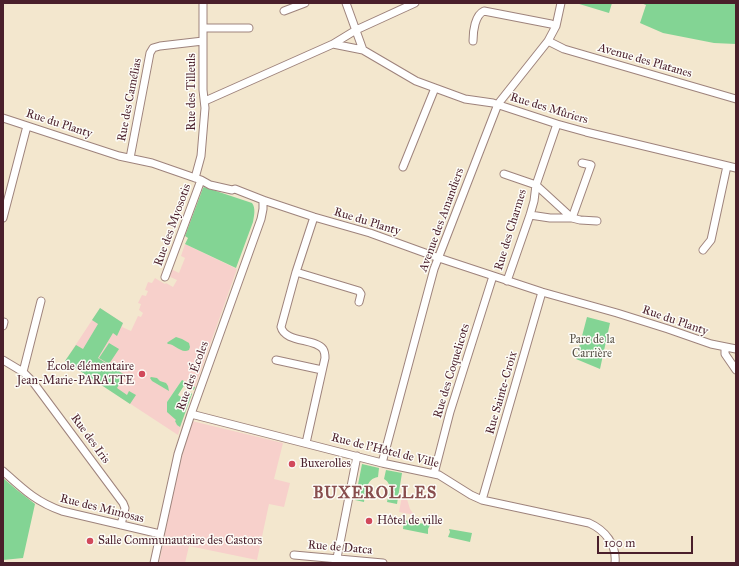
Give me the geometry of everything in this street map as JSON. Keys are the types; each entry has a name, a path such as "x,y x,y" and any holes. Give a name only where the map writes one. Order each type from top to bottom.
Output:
{"street":[{"name":"Rue des Tilleuls","path":"198,179 205,114 203,90 202,3"},
{"path":"284,11 305,3"},
{"path":"346,3 363,50"},
{"path":"205,100 333,44 356,30 415,3"},
{"name":"Avenue des Amandiers","path":"382,463 434,270 498,104 548,41 556,26 561,3"},
{"path":"473,40 474,28 479,14 484,10 556,26"},
{"path":"203,28 248,28"},
{"name":"Rue des Camélias","path":"130,158 150,53 154,48 160,46 203,41"},
{"name":"Avenue des Platanes","path":"548,41 564,49 736,100"},
{"name":"Rue des Mûriers","path":"333,44 363,50 416,81 465,99 498,104 586,132 736,168"},
{"path":"403,167 435,88"},
{"name":"Rue du Planty","path":"3,118 119,156 152,163 211,185 240,191 314,218 370,233 507,281 625,315 711,344 736,349"},
{"name":"Rue des Charmes","path":"507,281 530,215 536,185 557,124"},
{"path":"3,218 6,196 27,126"},
{"path":"572,218 591,165 582,162"},
{"path":"703,250 711,240 727,166"},
{"name":"Rue des Charmes","path":"504,174 536,185"},
{"name":"Rue des Myosotis","path":"165,277 198,179"},
{"path":"536,185 572,218"},
{"name":"Rue des Écoles","path":"154,563 178,454 261,219 263,200"},
{"path":"530,215 550,218 572,218 597,222"},
{"path":"306,443 325,353 319,345 287,336 282,330 281,323 314,218"},
{"path":"296,272 359,291 361,294 359,302"},
{"name":"Rue des Coquelicots","path":"434,474 450,412 493,276"},
{"name":"Rue Sainte-Croix","path":"482,500 542,292"},
{"path":"23,372 41,301"},
{"path":"725,347 725,354 736,370"},
{"name":"Rue des Iris","path":"3,360 23,372 33,382 123,503 125,508 121,525"},
{"path":"276,360 322,370"},
{"name":"Rue de l'Hôtel de Ville","path":"191,414 382,463 434,474 444,478 471,496 482,500 589,523 607,536 614,550 615,563"},
{"path":"337,558 357,456"},
{"name":"Rue des Mimosas","path":"3,471 28,494 39,502 50,507 160,534"},
{"name":"Rue de Datca","path":"294,555 383,563"}],"shaded area":[{"name":"École élémentaire Jean-Marie-PARATTE","path":"185,244 237,269 195,387 182,380 167,402 185,413 178,435 65,361 100,308 123,323 122,327 131,331 138,316 141,317 143,313 139,310 141,304 138,303 142,295 146,296 148,291 145,290 148,282 152,283 155,278 173,287 177,280 168,276 171,269 179,273 185,258 181,256"},
{"path":"192,421 283,443 274,479 290,483 284,507 269,504 257,560 189,546 185,563 159,563 180,464"},
{"path":"404,485 410,509 414,515 399,512"}],"green space":[{"path":"576,3 612,3 609,13"},
{"path":"641,3 736,3 736,44 714,43 663,33 640,23 646,5"},
{"path":"204,187 252,203 254,207 253,222 236,268 185,244 188,238 185,236"},
{"path":"100,308 123,323 117,336 113,333 98,358 125,375 117,388 127,395 129,391 136,395 130,404 65,361 76,345 83,349 98,324 92,320"},
{"name":"Parc de la Carrière","path":"587,317 610,323 600,369 576,359"},
{"path":"176,337 189,343 189,350 183,351 167,343"},
{"path":"109,343 119,349 109,364 99,358"},
{"path":"150,378 157,378 166,383 169,391 152,381"},
{"path":"182,380 195,387 194,390 185,384 178,395 184,399 189,391 192,394 180,427 177,425 176,420 167,412 167,402"},
{"path":"362,464 379,468 378,477 371,480 367,486 364,502 355,500"},
{"path":"386,470 402,473 397,504 387,502 390,489 389,484 384,479"},
{"path":"3,478 35,504 23,558 3,560"},
{"path":"404,520 430,525 428,534 403,529"},
{"path":"449,529 472,533 470,542 448,537 450,532"}],"place":[{"name":"École élémentaire Jean-Marie-PARATTE","path":"142,374"},
{"name":"Buxerolles","path":"292,464"},
{"name":"Hôtel de ville","path":"369,521"},
{"name":"Salle Communautaire des Castors","path":"90,541"}],"district":[{"name":"BUXEROLLES","path":"375,494"}]}
